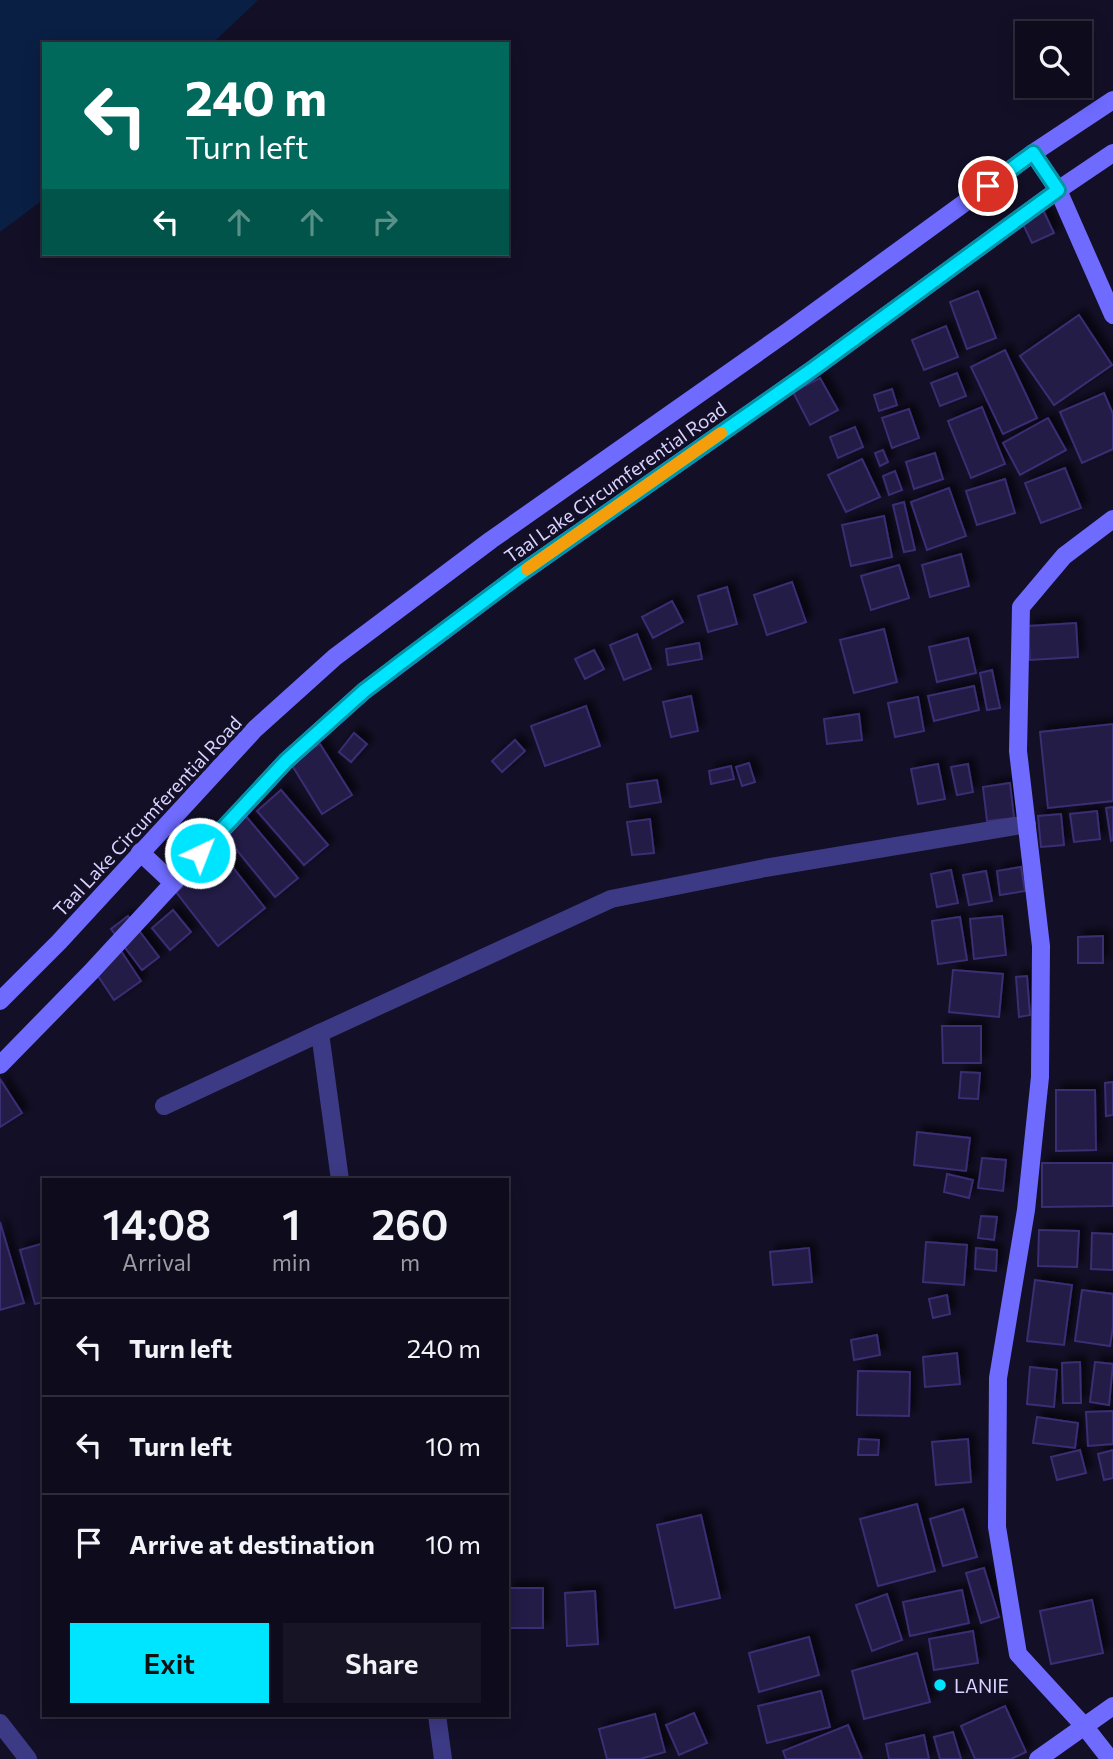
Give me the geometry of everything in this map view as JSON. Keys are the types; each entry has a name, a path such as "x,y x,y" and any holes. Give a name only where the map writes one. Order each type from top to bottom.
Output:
{"main road":[{"name":"Taal Lake Circumferential Road","path":"0,1001 255,729 345,650 480,548 787,332 1033,153 1113,100"},
{"path":"1033,153 1058,190 1113,315"},
{"name":"Taal Lake Circumferential Road","path":"0,1065 91,972 286,761 364,691 517,576 813,369 1058,190 1113,153"},
{"path":"1110,1759 1085,1727 1018,1654 998,1527 998,1378 1026,1210 1040,1077 1041,946 1018,751 1021,607 1064,556 1113,519"},
{"path":"140,852 172,882"},
{"path":"1038,1759 1113,1706"}],"street":[{"path":"164,1105 611,899 765,868 1027,824"},
{"path":"320,1033 340,1178"},
{"path":"437,1717 443,1759"},
{"path":"0,1723 28,1759"}],"water":[{"path":"0,0 258,0 214,42 42,42 42,200 0,232"}],"building":[{"path":"1043,210 1054,233 1032,243 1021,220"},
{"path":"978,291 996,338 967,349 950,302"},
{"path":"1079,315 1112,365 1054,405 1020,356"},
{"path":"946,326 958,357 924,370 912,340"},
{"path":"1005,350 1037,418 1003,434 971,367"},
{"path":"957,373 966,396 940,406 931,383"},
{"path":"820,378 838,410 810,425 793,392"},
{"path":"892,389 897,405 879,411 874,395"},
{"path":"1104,393 1113,414 1113,449 1082,463 1060,412"},
{"path":"982,407 1005,464 971,478 948,421"},
{"path":"909,409 919,438 892,448 882,418"},
{"path":"1048,418 1066,450 1020,475 1003,443"},
{"path":"855,427 863,447 838,458 830,437"},
{"path":"883,450 888,462 880,466 875,453"},
{"path":"935,453 943,479 914,489 906,462"},
{"path":"862,459 880,497 846,512 828,475"},
{"path":"1065,468 1081,508 1041,523 1025,483"},
{"path":"895,471 902,490 889,495 883,476"},
{"path":"1005,479 1015,513 977,525 966,491"},
{"path":"949,488 966,536 927,550 911,502"},
{"path":"904,502 915,550 904,552 893,505"},
{"path":"884,516 892,557 851,566 842,525"},
{"path":"961,554 969,586 930,597 922,565"},
{"path":"899,565 909,598 871,610 861,576"},
{"path":"792,582 806,622 767,635 754,595"},
{"path":"727,587 737,624 708,632 698,596"},
{"path":"672,601 683,622 653,638 642,617"},
{"path":"1076,623 1078,657 1030,660 1028,626"},
{"path":"884,629 897,682 854,693 840,640"},
{"path":"637,634 651,669 624,680 610,645"},
{"path":"968,638 976,673 937,682 929,647"},
{"path":"699,643 702,659 668,665 666,649"},
{"path":"594,650 604,669 585,679 575,659"},
{"path":"992,670 1000,708 987,710 980,673"},
{"path":"974,686 979,710 934,721 928,696"},
{"path":"691,696 698,731 671,737 663,702"},
{"path":"918,697 924,731 895,737 888,703"},
{"path":"586,706 600,746 545,766 531,726"},
{"path":"859,714 862,740 827,744 824,719"},
{"path":"1113,724 1113,801 1048,808 1040,732"},
{"path":"354,733 367,744 351,762 339,752"},
{"path":"515,740 525,751 502,772 492,761"},
{"path":"320,744 352,795 322,814 290,762"},
{"path":"749,763 755,782 742,786 736,767"},
{"path":"938,764 945,799 918,804 911,769"},
{"path":"968,764 973,792 957,795 951,767"},
{"path":"731,766 734,779 711,784 709,771"},
{"path":"657,780 661,802 630,807 627,784"},
{"path":"1010,783 1014,818 987,821 983,787"},
{"path":"281,790 328,845 304,865 257,811"},
{"path":"1113,807 1113,840 1111,841 1106,808"},
{"path":"1097,811 1100,839 1074,842 1070,814"},
{"path":"244,814 298,878 275,897 222,832"},
{"path":"1061,814 1064,845 1041,847 1038,816"},
{"path":"650,819 654,853 632,855 627,822"},
{"path":"223,855 265,908 218,946 176,892"},
{"path":"1021,867 1025,891 1000,895 997,871"},
{"path":"951,870 958,903 937,907 931,874"},
{"path":"986,871 992,901 969,905 963,875"},
{"path":"173,910 191,932 170,950 152,928"},
{"path":"128,916 159,957 142,970 111,929"},
{"path":"1002,916 1006,955 974,959 970,919"},
{"path":"960,917 967,960 938,964 932,921"},
{"path":"1103,936 1103,963 1078,963 1078,937"},
{"path":"119,948 141,981 114,1000 92,967"},
{"path":"953,970 1003,974 999,1017 949,1012"},
{"path":"1027,976 1030,1015 1019,1017 1016,977"},
{"path":"942,1026 981,1026 981,1063 943,1063"},
{"path":"961,1072 980,1073 978,1099 959,1098"},
{"path":"0,1079 22,1113 0,1127"},
{"path":"1113,1082 1113,1115 1106,1116 1105,1083"},
{"path":"1056,1090 1095,1090 1096,1150 1056,1151"},
{"path":"917,1132 970,1138 966,1171 914,1165"},
{"path":"982,1158 1006,1160 1003,1191 978,1188"},
{"path":"1042,1163 1113,1163 1113,1206 1042,1207"},
{"path":"947,1174 973,1180 969,1198 944,1192"},
{"path":"981,1216 997,1217 994,1240 978,1238"},
{"path":"0,1222 24,1303 0,1310"},
{"path":"1039,1230 1079,1231 1077,1267 1038,1266"},
{"path":"1092,1233 1113,1234 1113,1270 1091,1269"},
{"path":"926,1242 967,1245 964,1285 923,1282"},
{"path":"42,1244 42,1302 35,1304 20,1250"},
{"path":"809,1248 812,1282 773,1285 770,1252"},
{"path":"976,1248 997,1250 996,1271 975,1269"},
{"path":"1035,1280 1072,1285 1064,1345 1027,1341"},
{"path":"1082,1290 1113,1294 1110,1346 1075,1341"},
{"path":"947,1295 950,1314 933,1318 929,1299"},
{"path":"877,1335 880,1355 854,1360 851,1340"},
{"path":"957,1353 960,1384 925,1387 923,1357"},
{"path":"1080,1362 1081,1403 1063,1403 1062,1363"},
{"path":"1095,1362 1113,1364 1109,1405 1090,1402"},
{"path":"1030,1367 1057,1370 1054,1407 1027,1404"},
{"path":"858,1371 910,1372 909,1416 857,1415"},
{"path":"1113,1411 1113,1444 1088,1446 1086,1412"},
{"path":"1037,1417 1078,1423 1075,1448 1033,1443"},
{"path":"859,1439 879,1440 878,1455 858,1455"},
{"path":"968,1439 971,1482 936,1485 932,1442"},
{"path":"1080,1450 1086,1473 1057,1480 1051,1457"},
{"path":"1113,1450 1113,1478 1104,1480 1098,1454"},
{"path":"917,1504 935,1571 878,1586 860,1519"},
{"path":"963,1509 977,1557 943,1566 930,1519"},
{"path":"701,1515 720,1598 675,1608 657,1525"},
{"path":"984,1568 999,1617 981,1623 966,1573"},
{"path":"509,1588 543,1588 543,1628 509,1628"},
{"path":"962,1590 969,1623 910,1636 903,1602"},
{"path":"595,1591 598,1644 567,1646 565,1593"},
{"path":"887,1594 902,1640 872,1651 856,1605"},
{"path":"1092,1600 1103,1653 1051,1664 1040,1611"},
{"path":"973,1631 978,1663 934,1670 929,1639"},
{"path":"809,1637 819,1675 759,1692 749,1653"},
{"path":"917,1653 930,1702 864,1719 852,1671"},
{"path":"821,1691 830,1727 767,1743 758,1706"},
{"path":"1005,1706 1026,1752 1011,1759 975,1759 961,1726"},
{"path":"694,1713 707,1743 679,1755 666,1725"},
{"path":"655,1714 665,1752 640,1759 607,1759 599,1729"},
{"path":"848,1725 862,1759 786,1759 783,1751"},
{"path":"953,1732 961,1759 940,1759 934,1737"},
{"path":"924,1735 929,1759 889,1759 886,1744"}],"slow traffic":[{"path":"527,569 721,433"}],"place":[{"name":"LANIE","path":"940,1685"}],"route":[{"path":"200,853 286,761 364,691 517,576 813,369 1058,190 1033,153 988,186"}]}
